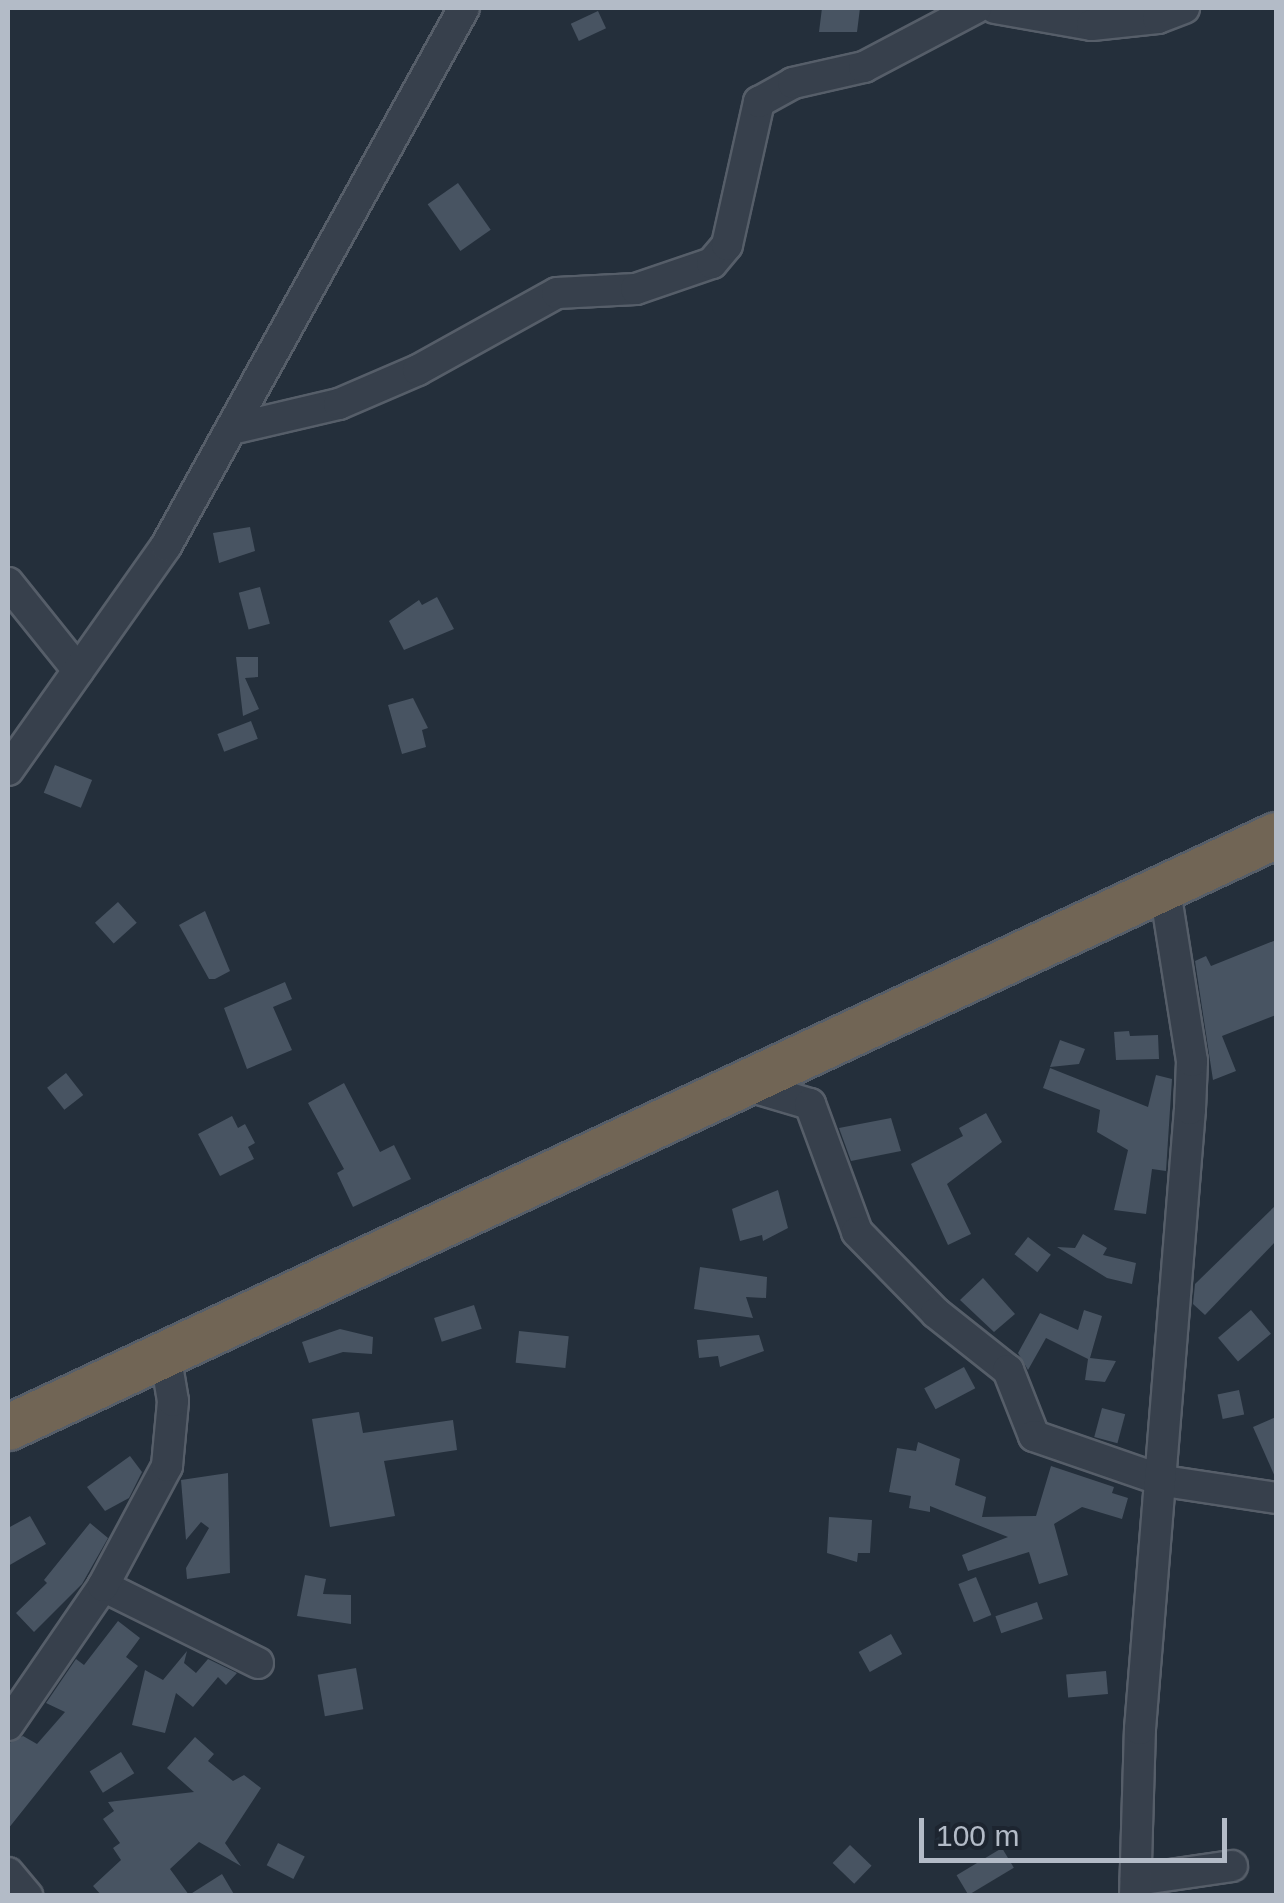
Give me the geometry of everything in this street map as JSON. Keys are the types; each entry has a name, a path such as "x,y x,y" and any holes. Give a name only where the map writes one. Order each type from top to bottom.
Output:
{"highway":[{"path":"8,1427 1276,835"}],"street":[{"path":"8,770 123,613 232,429 464,8"},
{"path":"232,429 339,404 418,370 557,293 636,288 712,263 727,245 759,102 793,83 864,67 976,8"},
{"path":"995,8 1092,25 1158,18 1184,8"},
{"path":"8,583 78,670"},
{"path":"1164,884 1192,1061 1164,1481 1140,1729 1135,1888 1232,1866"},
{"path":"739,1083 810,1104 857,1232 936,1313 1008,1370 1034,1436 1164,1481 1276,1498"},
{"path":"8,1726 103,1586 174,1443 165,1352"},
{"path":"103,1586 258,1663"},
{"path":"8,1873 27,1896"}],"building":[{"path":"822,8 860,8 857,32 819,32"},
{"path":"598,11 606,28 579,41 571,24"},
{"path":"458,183 491,230 460,251 428,204"},
{"path":"250,527 255,551 219,563 213,533"},
{"path":"260,587 270,624 249,629 239,593"},
{"path":"437,597 454,629 404,650 389,621 419,600 422,605"},
{"path":"236,657 258,657 258,677 245,678 259,709 243,716"},
{"path":"413,698 428,728 422,730 426,747 402,754 388,705"},
{"path":"251,721 258,739 224,752 217,734"},
{"path":"55,765 92,780 81,808 44,793"},
{"path":"118,902 137,923 114,944 95,923"},
{"path":"205,911 230,971 215,979 209,979 179,925"},
{"path":"1276,940 1276,1015 1222,1036 1236,1071 1213,1080 1195,961 1206,956 1211,966"},
{"path":"285,982 292,999 273,1007 292,1050 247,1069 224,1008"},
{"path":"1129,1031 1130,1036 1158,1035 1159,1059 1116,1060 1114,1032"},
{"path":"1060,1040 1085,1049 1079,1064 1050,1067"},
{"path":"1050,1068 1148,1107 1156,1075 1172,1079 1166,1171 1152,1169 1146,1214 1114,1210 1128,1150 1097,1132 1100,1110 1043,1088"},
{"path":"66,1073 83,1095 64,1110 47,1088"},
{"path":"344,1083 380,1152 394,1145 411,1179 353,1207 337,1173 344,1169 308,1103"},
{"path":"986,1113 1002,1142 947,1184 971,1234 948,1245 911,1164 963,1136 959,1128"},
{"path":"232,1116 238,1128 245,1124 255,1143 248,1147 254,1159 220,1176 198,1134"},
{"path":"891,1118 901,1151 851,1161 839,1128"},
{"path":"778,1190 788,1228 763,1241 762,1235 740,1241 732,1209"},
{"path":"1276,1205 1276,1241 1205,1315 1193,1304 1195,1284"},
{"path":"1083,1234 1107,1248 1103,1255 1136,1263 1132,1284 1107,1278 1057,1247 1075,1248"},
{"path":"1028,1237 1051,1255 1037,1272 1014,1254"},
{"path":"700,1267 767,1277 766,1298 746,1297 753,1318 694,1309"},
{"path":"983,1278 1015,1314 994,1332 960,1300"},
{"path":"474,1305 482,1329 442,1342 434,1318"},
{"path":"1084,1310 1102,1316 1090,1358 1116,1361 1105,1382 1085,1380 1088,1359 1046,1338 1028,1370 1018,1353 1040,1313 1078,1330"},
{"path":"1251,1310 1271,1334 1238,1361 1218,1338"},
{"path":"340,1329 373,1337 372,1354 343,1352 309,1363 302,1342"},
{"path":"519,1331 569,1336 565,1368 516,1363"},
{"path":"759,1335 764,1351 720,1367 718,1356 699,1358 697,1340"},
{"path":"964,1367 975,1388 936,1409 924,1388"},
{"path":"1239,1390 1244,1414 1223,1419 1217,1395"},
{"path":"1102,1408 1125,1414 1117,1443 1094,1437"},
{"path":"359,1412 363,1433 453,1420 457,1450 384,1461 395,1516 330,1527 312,1419"},
{"path":"1276,1417 1276,1479 1253,1427"},
{"path":"918,1442 960,1459 955,1485 986,1497 982,1517 1036,1516 1051,1466 1114,1487 1112,1493 1128,1498 1122,1519 1082,1507 1054,1524 1068,1575 1039,1584 1029,1552 968,1571 962,1555 1008,1537 930,1506 930,1512 909,1508 911,1496 889,1492 897,1448 916,1451"},
{"path":"130,1456 142,1472 129,1498 105,1511 87,1487"},
{"path":"228,1473 230,1573 187,1579 186,1568 209,1528 201,1522 186,1540 181,1480"},
{"path":"30,1516 46,1544 8,1566 8,1528"},
{"path":"829,1517 872,1520 870,1553 858,1553 857,1562 827,1553"},
{"path":"90,1523 108,1538 82,1584 34,1632 16,1613 47,1583 44,1580"},
{"path":"305,1575 326,1579 323,1594 351,1595 351,1624 297,1616"},
{"path":"976,1577 991,1615 974,1622 958,1584"},
{"path":"1037,1602 1043,1619 1001,1633 995,1616"},
{"path":"118,1621 140,1638 126,1657 138,1666 8,1829 9,1743 23,1736 37,1744 65,1712 46,1703 76,1659 84,1665"},
{"path":"891,1634 902,1654 870,1672 859,1652"},
{"path":"187,1651 184,1663 196,1673 208,1659 237,1673 226,1685 218,1677 193,1707 176,1693 165,1733 132,1725 145,1670 163,1680"},
{"path":"356,1668 363,1709 325,1716 318,1675"},
{"path":"1106,1671 1108,1694 1068,1697 1066,1674"},
{"path":"195,1737 214,1754 208,1761 233,1781 244,1775 261,1788 225,1843 241,1866 199,1842 170,1869 189,1895 222,1874 235,1896 102,1896 93,1886 121,1860 113,1848 120,1843 103,1819 114,1811 108,1802 194,1792 167,1768"},
{"path":"121,1752 134,1773 103,1793 90,1772"},
{"path":"278,1843 305,1857 293,1879 267,1865"},
{"path":"850,1845 872,1866 854,1884 833,1863"},
{"path":"1002,1848 1014,1868 968,1895 957,1875"}]}
